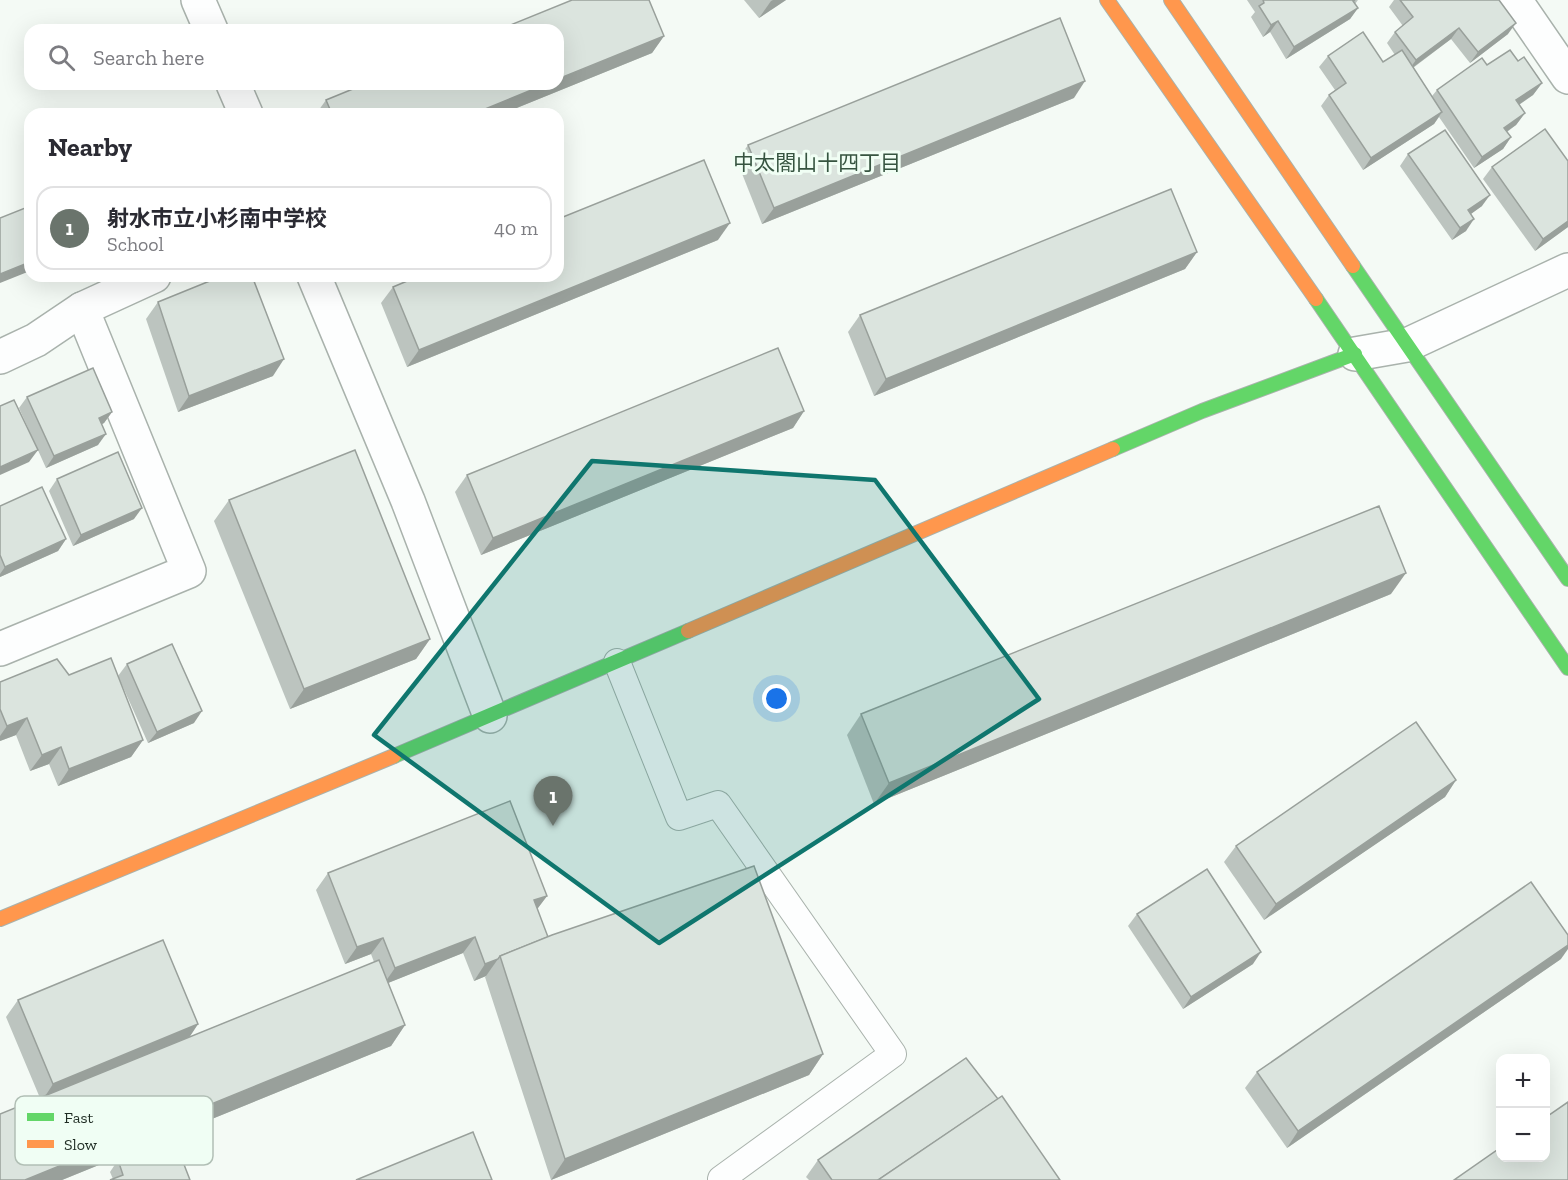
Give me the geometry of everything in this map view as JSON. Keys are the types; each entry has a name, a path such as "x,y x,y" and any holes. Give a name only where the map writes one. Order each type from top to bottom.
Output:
{"street":[{"path":"198,0 208,24"},
{"path":"1107,0 1355,354 1568,668"},
{"path":"1171,0 1568,579"},
{"path":"1515,0 1568,77"},
{"path":"236,90 243,108"},
{"path":"0,918 490,716 1202,411 1355,354 1407,345 1568,270"},
{"path":"0,357 36,340 82,309 141,282"},
{"path":"317,282 408,501 490,716"},
{"path":"0,649 189,571 82,309"}],"lane":[{"path":"617,662 679,817 718,804 893,1054 720,1180"}],"highlighted area":[{"path":"592,461 875,480 1039,699 659,943 374,735"}],"building":[{"path":"572,0 649,0 664,36 564,77 564,24 513,24"},
{"path":"1263,0 1355,0 1353,1 1358,8 1294,47 1278,21 1271,25 1259,6 1264,3"},
{"path":"1400,0 1499,0 1516,23 1478,52 1459,28 1416,60 1395,32 1413,17"},
{"path":"1060,18 1085,81 774,208 748,145"},
{"path":"1363,32 1383,62 1402,50 1442,112 1371,158 1329,95 1346,83 1328,56"},
{"path":"1510,50 1518,61 1524,57 1542,83 1516,100 1525,113 1504,128 1511,137 1482,157 1437,90 1482,58 1487,65"},
{"path":"350,90 531,90 488,108 329,108 326,100"},
{"path":"1545,129 1568,161 1568,221 1543,239 1492,167"},
{"path":"1445,130 1490,195 1468,210 1474,219 1460,228 1408,154"},
{"path":"704,160 730,223 419,350 393,287 405,282 564,282 564,217"},
{"path":"1171,189 1197,252 886,379 860,315"},
{"path":"24,208 24,264 0,274 0,218"},
{"path":"207,282 254,282 284,359 189,396 158,302"},
{"path":"778,348 804,411 493,538 467,475"},
{"path":"93,368 112,412 99,418 106,434 54,456 27,397"},
{"path":"14,400 38,450 0,467 0,406"},
{"path":"355,450 430,639 304,689 229,500"},
{"path":"118,452 142,508 81,535 57,479"},
{"path":"42,487 66,539 5,567 0,555 0,506"},
{"path":"1379,506 1406,573 889,783 861,714"},
{"path":"172,644 202,711 157,732 127,664"},
{"path":"111,658 143,740 69,769 61,747 42,755 27,718 7,726 0,709 0,682 57,659 69,675"},
{"path":"1416,722 1456,780 1276,904 1236,846"},
{"path":"510,801 547,896 534,900 548,937 485,964 475,937 395,968 383,938 357,947 328,873"},
{"path":"754,866 823,1054 565,1159 500,956 552,935"},
{"path":"1207,869 1261,952 1191,997 1137,914"},
{"path":"1531,882 1568,935 1568,945 1298,1131 1257,1072"},
{"path":"163,940 198,1024 53,1084 18,1000"},
{"path":"379,960 405,1025 213,1103 213,1096 44,1096"},
{"path":"966,1058 998,1099 878,1180 832,1180 818,1160"},
{"path":"1002,1096 1060,1180 878,1180"},
{"path":"1568,1102 1568,1180 1454,1180 1496,1151 1496,1162 1550,1162 1550,1115"},
{"path":"15,1108 15,1165 62,1165 25,1180 0,1180 0,1114"},
{"path":"473,1132 492,1180 356,1180"},
{"path":"120,1165 184,1165 190,1180 110,1180 123,1175"}],"traffic: fast":[{"path":"1353,266 1568,579"},
{"path":"1316,299 1568,668"},
{"path":"1113,449 1202,411 1355,354"},
{"path":"394,756 688,631"}],"traffic: slow":[{"path":"1107,0 1316,299"},
{"path":"1171,0 1353,266"},
{"path":"688,631 1113,449"},
{"path":"0,919 394,756"}],"place":[{"name":"射水市立小杉南中学校","path":"553,826"}],"district":[{"name":"中太閤山十四丁目","path":"817,162"}]}
